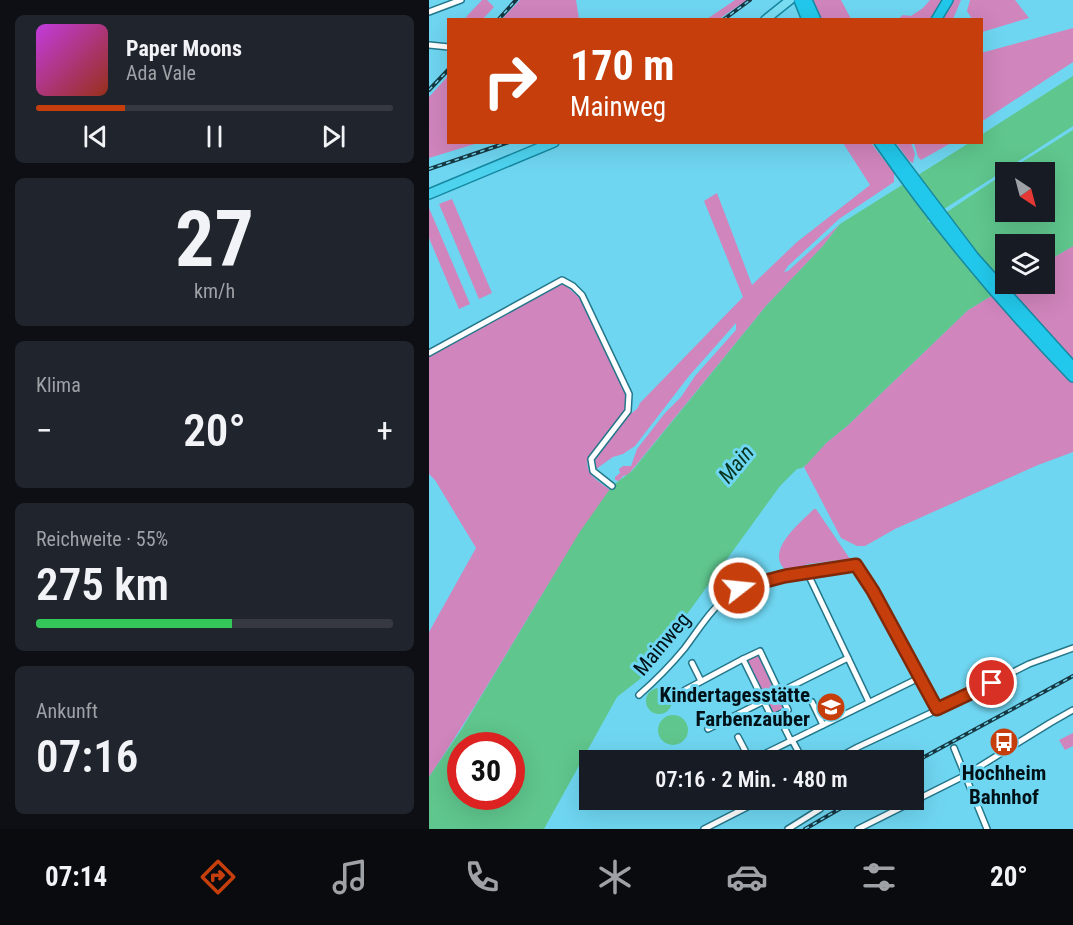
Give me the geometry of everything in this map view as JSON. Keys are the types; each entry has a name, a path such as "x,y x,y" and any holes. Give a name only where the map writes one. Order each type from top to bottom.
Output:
{"highway":[{"path":"799,0 810,17"},
{"path":"807,0 810,17"},
{"path":"937,18 948,0"},
{"path":"429,189 538,144"},
{"path":"429,194 549,144"},
{"path":"881,144 998,286 1073,367"},
{"path":"888,144 901,168 993,289 1073,376"}],"main road":[{"path":"768,18 790,0"}],"street":[{"path":"429,12 461,0"},
{"path":"429,45 447,47"},
{"path":"429,353 562,280 573,286 582,295 629,394 628,411 591,459 593,471 612,486"},
{"name":"Mainweg","path":"639,695 669,666 707,615 734,591 747,585 807,572 856,565 873,591 937,709"},
{"path":"807,572 869,702"},
{"path":"852,750 1035,661 1073,648"},
{"path":"685,690 743,659 760,651 788,710 772,718 743,659"},
{"path":"780,692 848,658"},
{"path":"692,663 701,681"},
{"path":"772,750 921,677"},
{"path":"708,729 764,701"},
{"path":"812,702 823,725"},
{"path":"858,829 966,775 1073,710"},
{"path":"778,715 797,750"},
{"path":"738,737 745,750"},
{"path":"954,748 987,829"},
{"path":"704,829 741,810"},
{"path":"788,829 817,810"}],"shaded area":[{"path":"482,0 487,0 494,7 484,18 466,17"},
{"path":"520,0 576,0 579,18 503,18"},
{"path":"735,0 747,0 720,18 708,18"},
{"path":"812,0 841,0 850,18 821,18"},
{"path":"930,0 945,0 934,18 899,18 903,15 911,16"},
{"path":"952,0 961,0 953,18 942,18"},
{"path":"970,0 1015,0 1029,18 983,32 983,18 971,18 967,11"},
{"path":"1073,28 1073,62 983,121 983,52"},
{"path":"447,77 447,144 475,144 429,158 429,97"},
{"path":"844,144 872,144 894,173 894,182 839,219 788,266 784,272 788,271 840,224 823,246 766,306 628,475 623,476 619,481 615,480 620,473 619,469 623,466 631,466 637,449 665,413 681,397 695,376 736,330 736,323 689,376 635,446 596,469 595,460 629,415 743,297 704,201 717,193 752,285 797,242 870,185"},
{"path":"897,144 911,144 915,154 913,163"},
{"path":"915,144 949,144 921,160"},
{"path":"452,199 492,293 479,299 439,204"},
{"path":"429,208 470,304 459,309 429,238"},
{"path":"1073,246 1073,452 1038,465 895,529 865,546 857,546 841,538 804,467 826,443 847,426 968,310 995,294 1055,294 1055,257"},
{"path":"556,285 565,285 582,300 627,395 625,410 588,459 587,465 590,473 610,490 563,560 458,732 447,732 447,749 429,777 429,632 476,548 435,480 429,474 429,356"},
{"path":"814,509 852,562 849,563 847,559 808,564 787,571 779,555 781,547 786,538"},
{"path":"731,574 748,582 733,589 721,599 714,588"},
{"path":"760,654 786,709 773,715 746,661"},
{"path":"1073,733 1073,746 1065,750 1059,740"}],"water":[{"name":"Main","path":"1073,76 1073,126 1017,162 995,162 995,176 927,222 932,222 995,180 995,222 1055,222 1055,162 1022,162 1073,130 1073,246 1055,257 1055,234 995,234 995,294 968,310 847,426 826,443 807,464 797,469 780,486 640,679 617,697 588,750 579,750 579,766 544,829 429,829 429,777 447,751 447,810 525,810 525,732 460,732 579,533 612,486 632,471 766,306 823,246 840,224 967,144 983,144 983,134"},
{"path":"659,688 668,692 672,701 668,710 659,714 650,710 646,701 650,692"},
{"path":"673,715 679,716 687,724 687,736 679,744 673,745 667,744 659,736 658,730 659,724 667,716"}],"railway":[{"path":"500,18 516,0"},
{"path":"726,18 750,0"},
{"path":"429,90 447,71"},
{"path":"429,169 503,144"},
{"path":"924,757 1073,676"},
{"path":"805,829 838,810"}],"place":[{"name":"Kindertagesstätte Farbenzauber","path":"831,707"},
{"name":"Hochheim Bahnhof","path":"1004,742"}],"route":[{"path":"739,588 785,576 856,565 873,591 937,709 992,683"}]}
